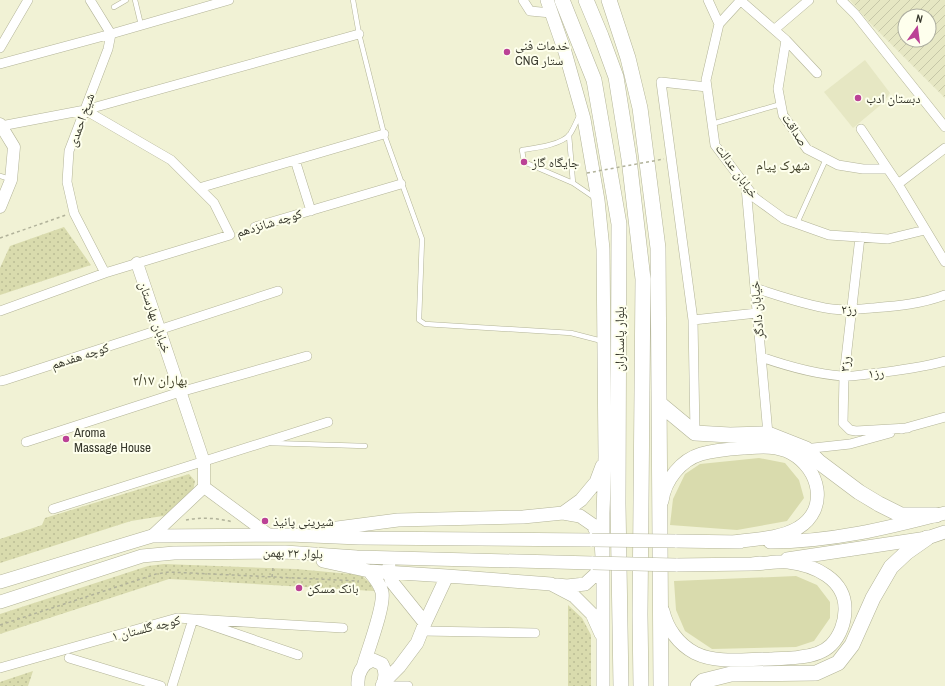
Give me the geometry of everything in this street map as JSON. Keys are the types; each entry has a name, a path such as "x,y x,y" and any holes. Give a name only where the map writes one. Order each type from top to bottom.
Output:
{"main road":[{"path":"547,0 565,52 582,110 598,200 603,249 605,457 603,513 603,686"},
{"name":"بلوار پاسداران","path":"562,0 594,80 619,224 618,504 621,686"},
{"name":"بلوار پاسداران","path":"586,0 616,76 629,159 643,279 640,615 641,686"},
{"path":"609,0 628,58 640,108 658,248 661,686"},
{"path":"601,36 634,83"},
{"path":"643,279 658,248"},
{"path":"660,404 695,433 730,435 768,434 806,449 819,462 859,492 878,504 901,515 940,514"},
{"path":"660,514 664,492 670,479 679,468 700,454 719,450 762,447 775,448 790,453 802,461 814,478 817,488 817,498 813,510 807,520 798,528 782,534 733,542"},
{"path":"563,513 581,500 596,482 605,457"},
{"path":"289,535 398,520 523,517 563,513 580,516 593,526 601,541 602,557 598,573 585,584 567,586 447,576 389,573 365,576"},
{"path":"733,542 789,542 852,535 940,514"},
{"path":"752,564 927,538 945,532"},
{"name":"بلوار ۲۲ بهمن","path":"0,582 152,536 289,535 359,538 733,542"},
{"path":"698,686 703,682 731,674 816,673 838,663 852,645 873,598 891,566 927,538"},
{"name":"بلوار ۲۲ بهمن","path":"0,602 142,556 174,552 285,552 357,557 676,565 752,564"},
{"path":"285,552 365,576 378,582 382,593 381,606 363,667"},
{"path":"396,557 389,564 389,573 392,582 423,627"},
{"path":"661,602 665,621 672,632 682,643 694,652 705,657 726,660 799,658 817,653 830,646 839,634 845,621 844,597 836,584 825,574 811,567 788,562 752,564"},
{"path":"382,685 399,667 417,643 447,576"},
{"path":"551,584 574,596 592,614 603,639"},
{"path":"357,684 359,673 363,667 373,660 382,664 385,672 382,685"}],"street":[{"path":"0,48 28,0"},
{"path":"90,0 111,34"},
{"path":"0,64 111,34 226,0"},
{"path":"523,0 530,11 551,13"},
{"path":"708,0 719,24"},
{"path":"740,0 775,29 817,73"},
{"name":"خیابان عدالت","path":"740,0 719,24 706,80 715,144 755,198 784,219 829,235 888,239 924,230"},
{"path":"775,29 809,0"},
{"path":"841,0 855,14 945,127"},
{"name":"شیخ احمدی","path":"105,273 74,213 67,182 69,151 108,48 111,34"},
{"path":"0,207 14,148 1,125 84,110 359,34"},
{"name":"صداقت","path":"786,40 778,89 783,115 807,149 838,164 863,168 887,169"},
{"path":"695,433 693,320 662,82 707,87"},
{"path":"84,110 171,160 214,203 230,235"},
{"path":"861,129 898,184 924,230 945,262"},
{"path":"199,188 384,134"},
{"path":"898,184 945,148"},
{"path":"295,160 311,211"},
{"name":"کوچه شانزدهم","path":"255,227 402,184"},
{"name":"خیابان دادگر","path":"746,186 768,434"},
{"name":"کوچه شانزدهم","path":"0,311 105,273 230,235"},
{"name":"رز۳","path":"860,237 844,376 842,424 850,430 856,431 908,428"},
{"name":"خیابان بهارستان","path":"137,263 204,462 204,487"},
{"name":"رز۲","path":"755,288 795,301 833,309 852,310 891,306 945,296"},
{"name":"کوچه هفدهم","path":"0,381 278,291"},
{"path":"693,320 757,313"},
{"path":"26,442 180,392 306,356"},
{"name":"رز۱","path":"761,357 813,372 844,376 886,372 945,361"},
{"path":"790,453 806,449 850,444 945,417"},
{"path":"53,509 328,422"},
{"path":"152,536 204,487 269,535"},
{"name":"کوچه گلستان ۱","path":"0,668 177,618 343,628"},
{"path":"172,686 193,619 298,655"},
{"path":"423,627 535,633"},
{"path":"69,658 161,686"},
{"path":"382,685 408,686"}],"lane":[{"path":"114,7 126,0"},
{"path":"135,0 141,25"},
{"path":"353,0 359,34 384,134 422,239 419,320 425,324 571,333 603,342"},
{"path":"712,124 781,104"},
{"path":"582,110 569,135 558,142 543,147 522,150 524,162 573,183 598,200"},
{"path":"569,135 573,183"},
{"path":"797,223 826,159"},
{"path":"263,443 365,446"}],"path":[{"path":"587,173 664,159"},
{"path":"0,238 74,213"},
{"name":"کوچه شانزدهم","path":"230,235 255,227"},
{"path":"182,520 194,518 222,519 236,523"},
{"path":"272,577 273,567"},
{"path":"0,625 156,574 169,572 272,577 365,576"}],"shaded area":[{"path":"850,0 945,0 945,98 869,22"},
{"name":"دبستان ادب","path":"865,60 890,93 883,103 853,128 824,92"},
{"path":"64,227 91,265 0,295 0,268 10,246"},
{"path":"759,458 785,463 799,480 804,498 787,521 737,530 670,525 673,499 685,474 700,464"},
{"path":"189,474 195,481 193,491 169,515 131,521 0,563 0,539 42,525 45,518"},
{"path":"164,564 296,569 361,575 371,584 374,591 169,579 0,634 0,614 148,566"},
{"path":"796,576 817,585 830,602 830,618 814,641 796,647 712,649 685,631 676,610 674,581"},
{"path":"568,605 582,618 591,635 591,686 568,686"},
{"path":"33,671 28,686 0,686 0,682"}],"place":[{"name":"خدمات فنی‌ CNG ستار","path":"507,52"},
{"name":"دبستان ادب","path":"858,98"},
{"name":"جایگاه گاز","path":"524,162"},
{"name":"Aroma Massage House","path":"66,439"},
{"name":"شیرینی پانیذ","path":"265,521"},
{"name":"بانک مسکن","path":"299,588"}],"district":[{"name":"شهرک پیام","path":"783,165"},
{"name":"۲/۱۷ بهاران","path":"160,380"}]}
